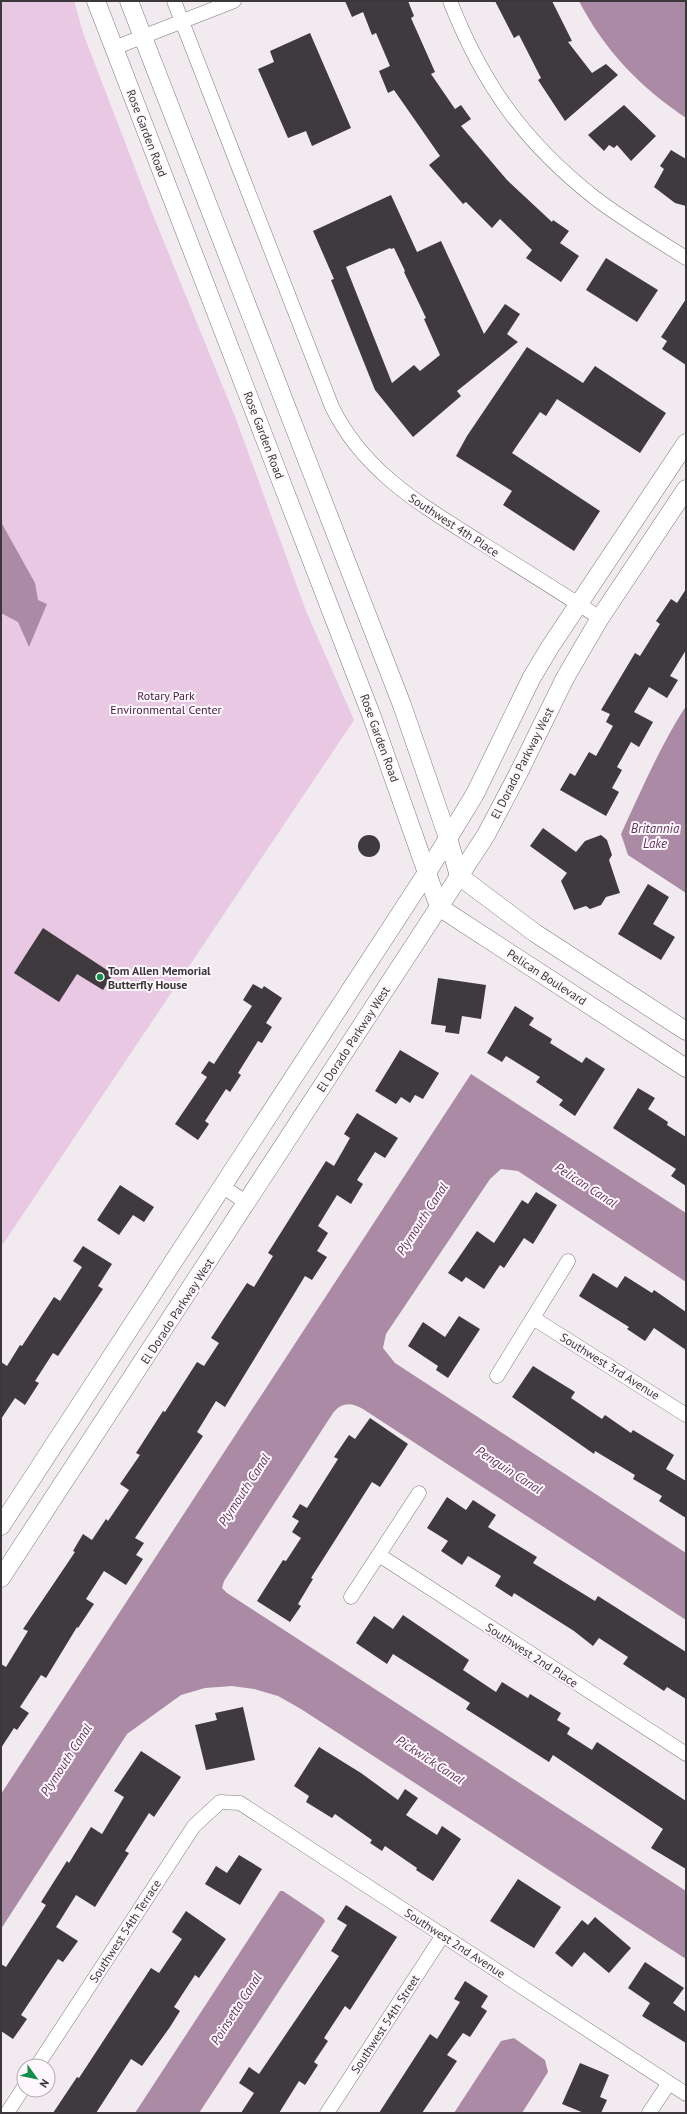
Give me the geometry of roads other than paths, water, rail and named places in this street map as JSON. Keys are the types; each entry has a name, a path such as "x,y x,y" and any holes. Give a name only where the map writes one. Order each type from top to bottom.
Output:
{"street":[{"name":"Rose Garden Road","path":"96,1 372,717 428,871"},
{"path":"129,1 402,705 448,838 459,876 535,933 686,1031"},
{"path":"174,1 182,21"},
{"path":"114,48 234,1"},
{"path":"450,1 471,53 518,124 535,143 596,198 686,258"},
{"name":"Southwest 4th Place","path":"182,21 332,406 340,422 357,447 383,475 401,491 600,618"},
{"path":"1,1526 428,871 475,794 532,677 578,604 686,443"},
{"name":"El Dorado Parkway West","path":"1,1578 459,876 489,828 518,774 564,678 600,618 686,489"},
{"path":"428,871 439,907"},
{"name":"Pelican Boulevard","path":"439,907 686,1068"},
{"path":"222,1186 247,1203"},
{"path":"497,1376 568,1261"},
{"name":"Southwest 3rd Avenue","path":"533,1318 686,1415"},
{"path":"351,1597 419,1493"},
{"name":"Southwest 2nd Place","path":"379,1555 686,1754"},
{"name":"Southwest 2nd Avenue","path":"220,1802 240,1803 686,2094"},
{"name":"Southwest 54th Terrace","path":"42,2058 194,1826 220,1802"},
{"name":"Southwest 54th Street","path":"327,2113 443,1935"},
{"path":"650,2113 669,2083"},
{"path":"7,2113 17,2098"}],"water":[{"path":"579,1 686,1 686,118 654,94 625,67 600,36"},
{"path":"1,522 35,583 38,600 47,604 29,647 18,622 1,613"},
{"name":"Britannia Lake","path":"686,706 686,893 628,855 621,834 659,753"},
{"path":"471,1074 686,1213 686,1282 518,1171 501,1169 490,1179 386,1334 383,1348 395,1363 686,1553 686,1620 363,1409 351,1404 343,1405 336,1409 333,1413 224,1581 222,1588 227,1593 686,1891 686,1959 301,1709 278,1696 254,1689 232,1686 205,1688 181,1695 127,1734 1,1929 1,1794"},
{"name":"Poinsetta Canal","path":"280,1891 283,1891 323,1918 325,1921 199,2113 135,2113"},
{"path":"514,2038 545,2060 548,2072 522,2113 454,2113 501,2041"}],"place":[{"name":"Tom Allen Memorial Butterfly House","path":"100,977"}],"park label":[{"name":"Rotary Park Environmental Center","path":"166,702"}],"water label":[{"name":"Pelican Canal","path":"586,1185"},
{"name":"Plymouth Canal","path":"422,1219"},
{"name":"Penguin Canal","path":"509,1470"},
{"name":"Plymouth Canal","path":"244,1490"},
{"name":"Plymouth Canal","path":"66,1760"},
{"name":"Pickwick Canal","path":"430,1760"}]}
